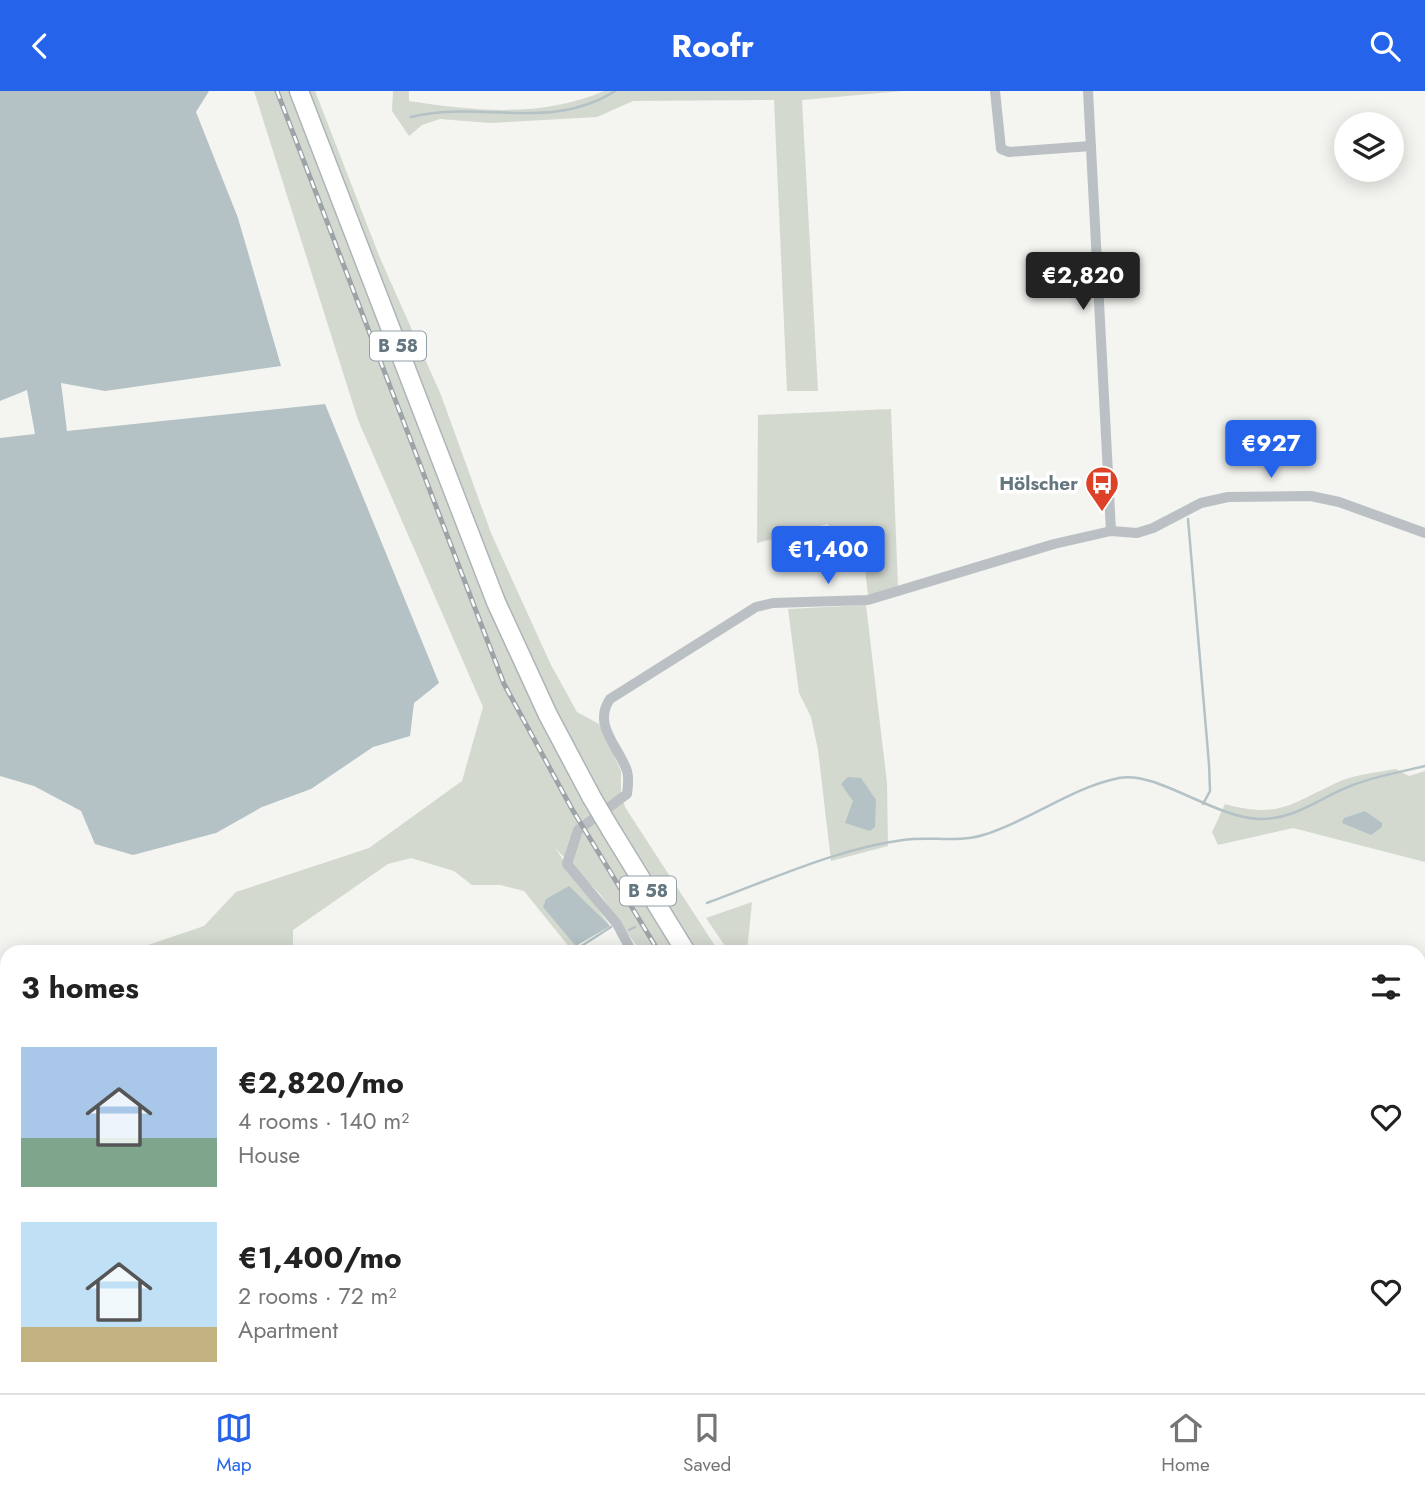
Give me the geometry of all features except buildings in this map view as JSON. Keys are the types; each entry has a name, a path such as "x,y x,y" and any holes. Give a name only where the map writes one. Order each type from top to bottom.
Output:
{"main road":[{"name":"B 58","path":"299,91 496,602 542,704 592,797 682,945"}],"street":[{"path":"995,91 1001,149 1009,152 1091,146"},
{"path":"1088,91 1111,531"},
{"path":"628,945 617,924 567,864 578,830 627,794 627,772 605,727 604,707 610,699 756,607 773,603 868,600 1054,544 1111,531 1145,530 1201,503 1228,497 1290,495 1339,502 1425,533"}],"shaded area":[{"path":"0,91 209,91 196,112 238,218 281,366 105,391 61,383 67,431 325,404 439,683 414,703 410,736 373,747 311,789 262,807 216,833 133,855 95,844 81,811 34,786 0,776 0,438 35,434 27,390 0,401"},
{"path":"254,91 315,91 380,258 441,395 491,533 551,665 577,712 599,724 621,771 621,793 625,807 714,945 636,945 600,894 555,848 610,926 575,945 568,945 524,891 500,885 472,885 454,871 411,858 388,864 293,930 293,945 148,945 204,926 236,892 369,848 462,781 483,707 358,420"},
{"path":"393,91 409,91 409,101 508,110 556,105 604,91 903,91 802,100 818,391 787,391 774,100 633,101 597,117 490,123 440,119 422,125 409,136 392,111"},
{"path":"891,409 898,588 868,595 863,552 827,524 757,543 758,415"},
{"path":"866,605 887,783 888,846 831,861 818,750 811,717 799,693 788,609"},
{"path":"1396,769 1409,776 1425,771 1425,862 1293,828 1218,845 1212,832 1225,804 1261,810 1274,809 1287,806 1349,778"},
{"path":"848,777 861,778 876,800 875,827 870,831 845,823 853,801 841,784"},
{"path":"1365,811 1382,823 1382,827 1371,835 1342,823 1344,818"},
{"path":"569,886 610,926 575,945 543,907 546,899"},
{"path":"752,902 748,945 724,945 706,918"}],"waterway":[{"path":"411,117 436,113 540,113 566,110 591,103 615,91"},
{"path":"1188,519 1209,764 1210,791 1203,804"},
{"path":"707,903 853,850 903,840 964,839 983,835 1017,822 1084,789 1119,778 1134,777 1150,781 1224,811 1260,819 1285,816 1362,782 1425,766"},
{"path":"583,945 611,927"},
{"path":"629,930 635,927"}],"railway":[{"path":"277,91 504,684 572,809 655,945"}],"place":[{"name":"Hölscher","path":"1102,513"}]}
